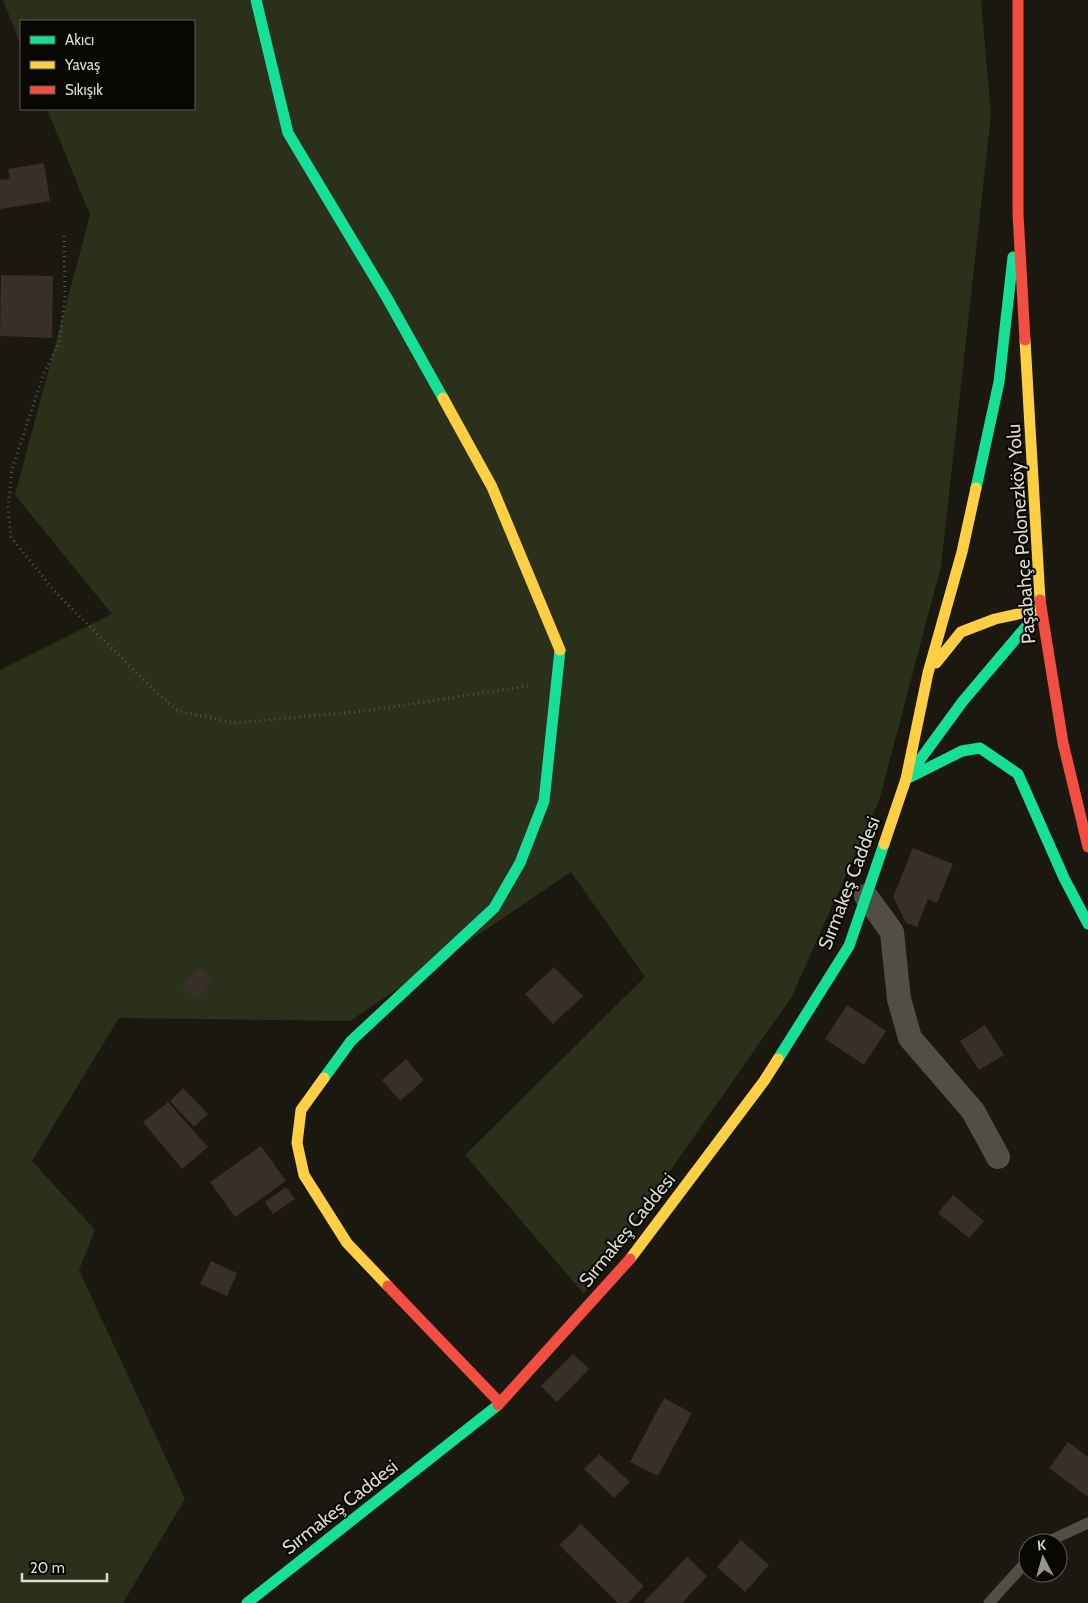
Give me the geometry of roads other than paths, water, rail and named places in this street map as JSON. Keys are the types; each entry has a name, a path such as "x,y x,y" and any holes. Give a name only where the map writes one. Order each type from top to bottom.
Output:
{"main road":[{"path":"256,0 288,133 387,298 492,488 560,646 544,801 520,863 494,908 351,1041 301,1110 297,1143 304,1175 347,1243 500,1403"},
{"path":"906,779 928,673 962,552 999,382 1018,214 1018,0"},
{"name":"Paşabahçe Polonezköy Yolu","path":"1018,214 1041,609 1063,743 1088,847"},
{"path":"928,673 961,632 995,619 1041,609"},
{"path":"906,779 963,701 1041,609"},
{"path":"906,779 962,751 980,748 1018,774 1064,878 1088,924"},
{"name":"Sırmakeş Caddesi","path":"247,1603 500,1403 634,1254 764,1082 849,946 906,779"}],"street":[{"path":"866,896 892,932 898,999 910,1038 973,1110 998,1157"}],"lane":[{"path":"1066,1533 1088,1523"},
{"path":"989,1603 1018,1571"}]}
